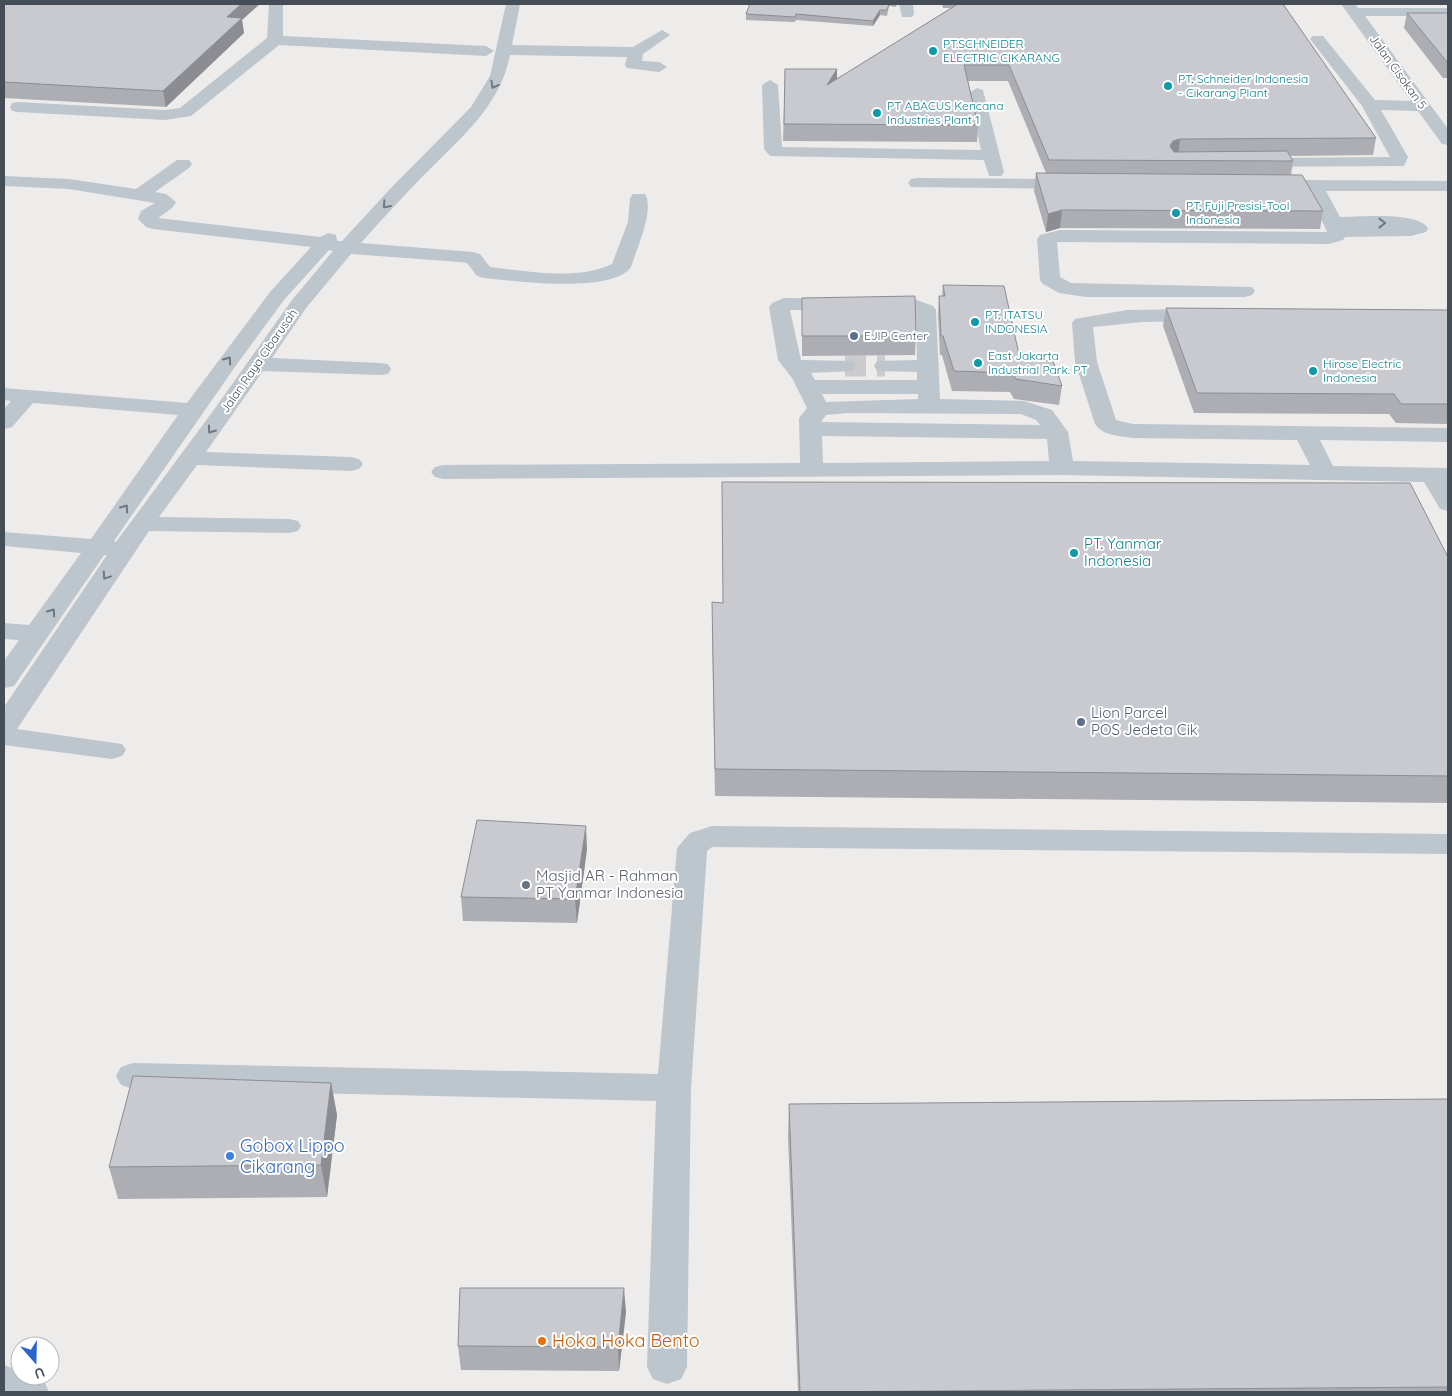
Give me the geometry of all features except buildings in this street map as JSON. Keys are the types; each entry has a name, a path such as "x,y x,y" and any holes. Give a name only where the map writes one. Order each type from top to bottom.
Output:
{"street":[{"path":"275,40 276,4"},
{"name":"Jalan Raya Cibarusah","path":"4,680 229,359 277,296 325,243 452,116 495,51 513,4"},
{"path":"1351,8 1448,12"},
{"name":"Jalan Cisokan 5","path":"1351,8 1448,140"},
{"name":"Jalan Raya Cibarusah","path":"4,727 124,548 299,304 347,248 478,110 498,76 491,16"},
{"path":"18,106 165,115 185,112 275,40 495,51 636,52 662,35"},
{"path":"1238,163 1398,162 1399,157 1370,105 1318,38"},
{"path":"636,52 633,65 660,67"},
{"path":"770,84 773,149 776,152 991,155"},
{"path":"977,93 998,183"},
{"path":"1370,105 1423,106"},
{"path":"139,195 183,164"},
{"path":"4,181 62,183 139,195 167,202 148,215 147,219 153,222 325,243 347,248 473,258 484,272 505,274 603,276 621,267 637,222 639,198"},
{"path":"917,183 1087,184"},
{"path":"1285,185 1448,186"},
{"path":"1245,291 1086,292 1066,289 1050,280 1047,239 1060,236 1329,238 1336,236 1335,227 1314,186"},
{"path":"1323,203 1343,203"},
{"path":"1383,203 1403,203"},
{"path":"812,468 815,419 808,387 786,352 779,307 788,303 914,305 923,308 926,310 929,386"},
{"path":"1220,315 1149,315 1104,318 1082,323 1086,362 1106,424 1118,429 1133,431 1448,435"},
{"path":"256,364 380,369"},
{"path":"794,367 845,366"},
{"path":"885,366 929,386 1024,408 1044,415 1057,432 1062,468"},
{"path":"808,387 929,386"},
{"path":"815,419 847,406 929,386"},
{"path":"4,394 195,410"},
{"path":"4,422 27,396"},
{"path":"815,419 1057,432"},
{"path":"1306,433 1324,471"},
{"path":"190,458 351,464"},
{"path":"443,472 812,468 1324,471 1440,475 1448,504"},
{"path":"142,524 289,526"},
{"path":"4,539 124,548"},
{"path":"4,631 37,634"},
{"path":"4,736 112,750"},
{"path":"667,1367 674,1088 692,848 701,840 712,836 1448,844"},
{"path":"133,1076 674,1088"},
{"path":"4,1383 29,1392"}],"tunnel":[{"path":"845,366 885,366"}],"place":[{"name":"PT.SCHNEIDER ELECTRIC CIKARANG","path":"933,51"},
{"name":"PT. Schneider Indonesia - Cikarang Plant","path":"1168,86"},
{"name":"PT ABACUS Kencana Industries Plant 1","path":"877,113"},
{"name":"PT. Fuji Presisi-Tool Indonesia","path":"1176,213"},
{"name":"PT. ITATSU INDONESIA","path":"975,322"},
{"name":"EJIP Center","path":"854,336"},
{"name":"East Jakarta Industrial Park. PT","path":"978,363"},
{"name":"Hirose Electric Indonesia","path":"1313,371"},
{"name":"PT. Yanmar Indonesia","path":"1074,553"},
{"name":"Lion Parcel POS Jedeta Cik","path":"1081,722"},
{"name":"Masjid AR - Rahman PT Yanmar Indonesia","path":"526,885"},
{"name":"Gobox Lippo Cikarang","path":"230,1156"},
{"name":"Hoka Hoka Bento","path":"542,1341"}]}
